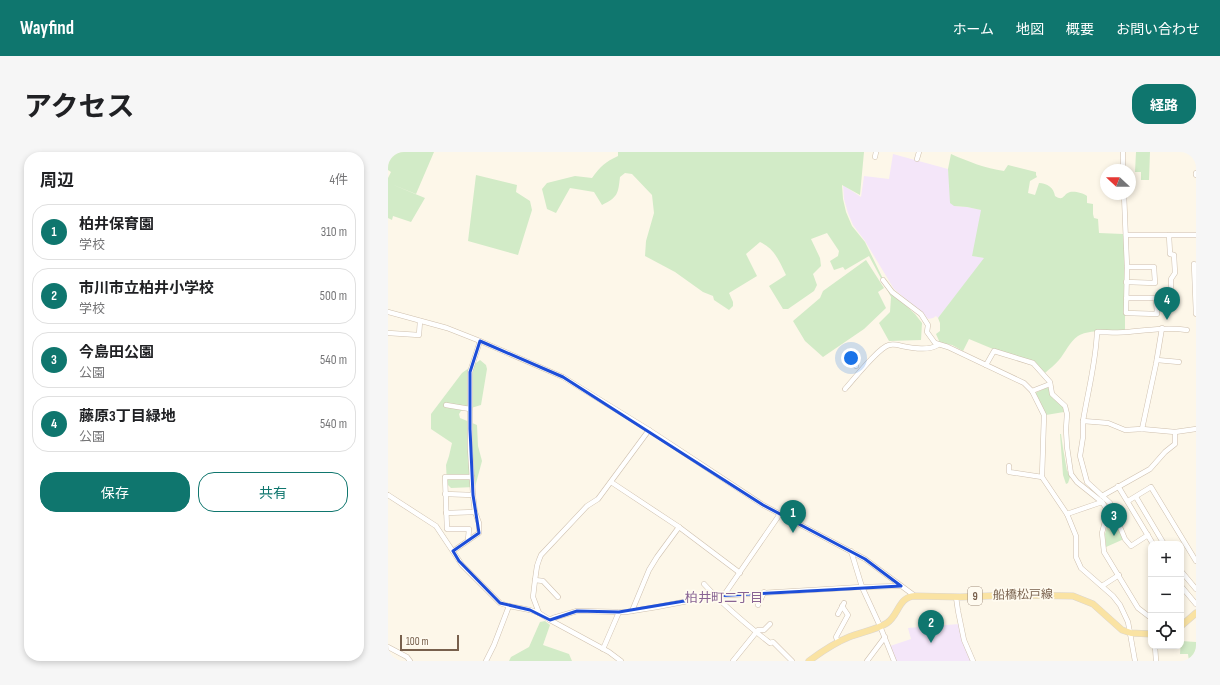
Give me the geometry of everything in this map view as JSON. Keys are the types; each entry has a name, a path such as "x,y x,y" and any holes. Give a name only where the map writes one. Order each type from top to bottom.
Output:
{"main road":[{"path":"808,661 838,642 888,622 904,600 909,596 914,596"},
{"name":"船橋松戸線","path":"914,596 1073,596 1093,604 1122,630 1131,633 1148,634"},
{"path":"1184,623 1196,613"}],"street":[{"path":"917,159 919,152"},
{"path":"1123,152 1123,164"},
{"path":"1124,200 1127,267 1126,282 1126,298 1126,313 1157,314 1156,298 1126,298"},
{"path":"1126,235 1196,235"},
{"path":"1169,235 1170,254 1174,255 1175,273 1171,279 1171,289"},
{"path":"1194,264 1196,314"},
{"path":"1126,282 1155,283 1154,268 1127,267"},
{"path":"883,280 892,292 921,314 928,325 927,332 935,343 948,347 1024,383 1032,391 1044,415 1042,477 1067,514 1076,536 1076,557 1081,568 1113,596 1120,605 1128,622 1131,633 1135,661"},
{"path":"388,312 447,328 563,377 649,430 763,505 851,551 875,566 914,596"},
{"path":"388,333 419,335 420,321"},
{"path":"1142,429 1157,360 1162,328"},
{"path":"1148,535 1131,546 1125,539 1110,503 1087,482 1080,456 1083,437 1083,420 1093,366 1097,332 1127,332 1162,328 1187,330"},
{"path":"453,551 479,533 479,523 475,512 473,495 470,448 470,372 480,341"},
{"path":"845,389 867,364 891,344 921,348 933,348 938,345"},
{"path":"986,365 994,351 1033,363 1050,382 1052,394 1065,406 1067,414 1067,447 1072,474 1077,482 1102,502 1106,508 1107,514 1102,533 1104,552 1138,608 1148,616"},
{"path":"848,352 856,366"},
{"path":"1157,360 1179,362"},
{"path":"1032,391 1050,384"},
{"path":"446,405 470,409"},
{"path":"1083,420 1108,423 1125,430 1142,429 1175,432 1196,429"},
{"path":"539,613 533,597 536,566 541,555 587,506 598,499 649,430"},
{"path":"1102,496 1150,469 1165,452 1175,444 1175,432"},
{"path":"1009,466 1009,472 1042,477"},
{"path":"468,540 468,529 447,529 445,478 472,477"},
{"path":"611,482 679,527 740,573"},
{"path":"1118,486 1152,541"},
{"path":"1128,501 1151,487 1196,562"},
{"path":"445,494 473,495"},
{"path":"388,495 436,526 462,565 497,600 510,606 539,613 609,652 621,661"},
{"path":"1136,497 1162,541"},
{"path":"1067,514 1102,502"},
{"path":"446,512 475,512"},
{"path":"724,595 780,514"},
{"path":"1105,523 1118,521"},
{"path":"632,611 649,570 657,556 679,527"},
{"path":"851,551 862,587 885,637 894,661"},
{"path":"1102,586 1119,575"},
{"path":"1184,575 1196,589"},
{"path":"534,580 543,581 558,596"},
{"path":"704,584 714,596 756,633 770,643 772,642 792,661"},
{"path":"550,620 577,611 632,611 724,595 900,586"},
{"path":"1184,589 1194,597 1196,604"},
{"path":"758,605 764,592"},
{"path":"956,597 964,640 973,661"},
{"path":"838,614 843,605 848,615 836,637 838,642"},
{"path":"486,661 510,606"},
{"path":"603,649 619,612"},
{"path":"733,661 758,630 764,630 770,624"},
{"path":"867,661 885,637"},
{"path":"388,647 407,657 410,661"},
{"path":"1155,649 1156,661"}],"highlighted area":[{"path":"480,341 563,377 763,505 865,559 901,586 714,596 619,612 577,611 550,620 530,610 500,603 459,561 453,551 479,533 473,495 470,429 470,372"}],"shaded area":[{"path":"893,154 948,169 954,206 982,210 973,256 985,258 938,318 936,316 928,319 922,312 894,289 865,241 853,225 844,199 843,185 861,197 864,176 889,179"},
{"path":"959,624 971,661 896,661 890,646 911,639 908,628"}],"green space":[{"path":"388,152 434,152 416,194 391,184 425,198 411,222 393,216 392,220 388,218 388,178 391,172 388,170"},
{"path":"618,152 864,152 860,195 842,185 846,212 852,226 865,242 888,289 915,314 922,323 921,340 889,341 879,323 890,312 891,297 869,256 845,270 843,267 834,270 830,261 838,256 839,251 827,233 811,239 820,258 821,266 813,274 817,285 814,291 788,309 783,309 769,286 786,275 779,260 773,252 760,242 746,254 757,276 729,293 733,306 729,310 714,300 713,296 703,292 675,272 645,256 646,241 654,213 652,195 632,174 625,173 620,177 618,191 611,200 602,205 594,192 570,188 556,213 547,209 542,189 547,183 575,176 592,178 598,170 610,160 618,156"},
{"path":"1136,152 1150,152 1149,180 1141,180 1141,172 1136,172"},
{"path":"951,154 964,160 997,170 1004,171 1008,165 1036,172 1037,177 1030,181 1028,193 1035,195 1039,183 1050,186 1055,196 1058,198 1062,198 1070,192 1079,192 1087,196 1087,203 1093,204 1094,218 1098,219 1099,233 1123,234 1125,239 1125,331 1094,331 1078,336 1072,341 1057,362 1045,373 1034,361 993,349 969,339 963,351 952,345 940,343 936,334 940,331 940,323 938,318 984,258 972,256 981,210 954,206 950,203 948,169"},
{"path":"476,175 517,185 516,192 530,201 532,210 518,255 468,241"},
{"path":"866,260 884,288 878,292 886,308 864,329 823,357 805,341 793,321 820,298 823,291"},
{"path":"480,360 486,365 487,369 481,405 461,411 459,414 460,418 477,425 478,446 482,461 475,487 451,488 447,484 446,465 452,443 431,429 431,414 462,373"},
{"path":"1048,387 1053,398 1063,407 1064,412 1046,415 1035,393"},
{"path":"1060,434 1067,471 1069,472 1070,477 1068,483 1066,484 1063,475"},
{"path":"1107,527 1117,527 1124,539 1106,547 1105,534"},
{"path":"545,621 550,625 543,645 569,654 572,661 509,661 511,657 529,647 540,622"},
{"path":"1184,641 1196,642 1196,654 1191,661 1189,661 1188,654 1180,654 1180,649 1184,649"}],"place":[{"name":"藤原3丁目緑地","path":"1167,320"},
{"name":"柏井保育園","path":"793,533"},
{"name":"今島田公園","path":"1114,536"},
{"name":"市川市立柏井小学校","path":"931,643"}],"district":[{"name":"柏井町二丁目","path":"724,598"}]}
